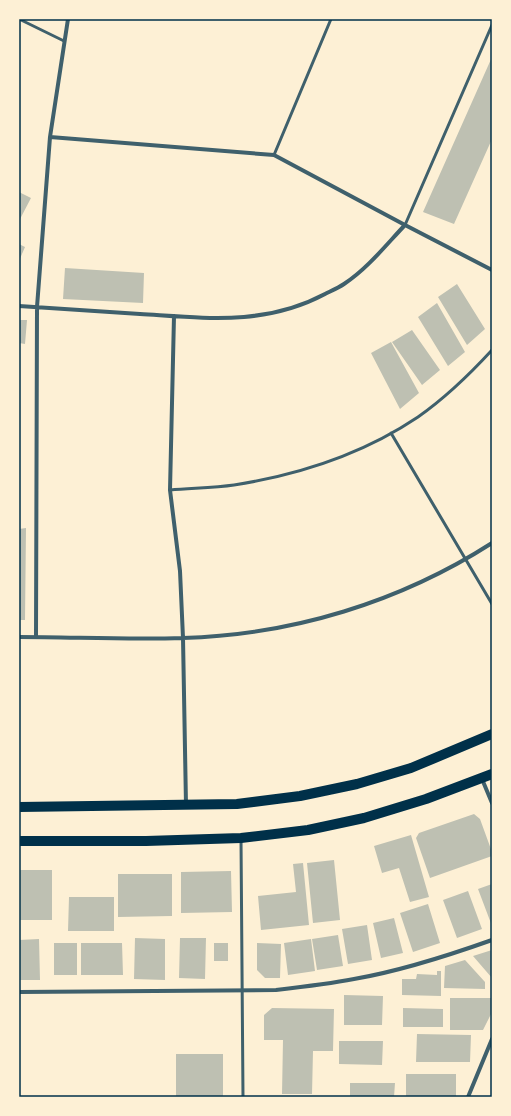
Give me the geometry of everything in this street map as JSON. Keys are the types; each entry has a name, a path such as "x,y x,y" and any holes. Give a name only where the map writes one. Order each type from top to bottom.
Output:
{"main road":[{"path":"19,807 186,806 236,804 300,796 357,784 410,768 492,734"},
{"path":"19,842 146,841 241,838 308,830 364,818 426,800 492,774"}],"street":[{"path":"36,637 37,307 50,136 68,19"},
{"path":"50,136 274,154 492,270"},
{"path":"19,306 174,316 233,318 261,316 286,310 316,299 344,284 368,264 405,225"},
{"path":"174,316 170,490 180,571 183,638 186,806"},
{"path":"19,637 183,638 259,631 305,622 360,607 415,585 467,559 492,543"},
{"path":"482,778 492,803"},
{"path":"19,992 242,991 276,990 316,986 401,969 452,955 492,940"},
{"path":"468,1097 492,1039"}],"lane":[{"path":"19,19 64,41"},
{"path":"274,154 331,19"},
{"path":"405,225 492,25"},
{"path":"170,490 233,485 299,471 353,451 392,433 418,416 448,394 478,366 492,350"},
{"path":"392,433 492,604"},
{"path":"241,838 243,1097"}],"building":[{"path":"492,57 492,139 454,224 423,212"},
{"path":"19,192 31,198 19,221"},
{"path":"19,244 25,247 19,261"},
{"path":"65,268 144,273 143,303 63,299"},
{"path":"457,284 485,329 467,345 438,297"},
{"path":"437,303 465,352 448,366 418,317"},
{"path":"19,320 27,320 25,344 19,343"},
{"path":"412,330 440,370 422,385 392,342"},
{"path":"391,342 419,393 400,409 371,353"},
{"path":"26,528 25,620 19,620 19,529"},
{"path":"474,814 480,819 492,852 492,856 430,878 416,838 419,833"},
{"path":"411,835 429,897 410,902 399,868 382,873 374,846"},
{"path":"334,860 340,920 313,923 307,863"},
{"path":"303,863 309,925 261,930 258,896 296,892 293,864"},
{"path":"19,870 52,870 52,920 19,920"},
{"path":"231,871 232,912 181,913 181,872"},
{"path":"118,874 172,874 172,916 118,917"},
{"path":"492,884 492,926 478,889"},
{"path":"468,891 482,929 457,938 443,900"},
{"path":"69,897 114,897 114,931 68,931"},
{"path":"428,904 440,943 413,952 400,913"},
{"path":"394,918 403,953 381,958 373,923"},
{"path":"367,925 372,960 348,964 342,929"},
{"path":"338,935 343,966 317,970 312,939"},
{"path":"135,938 165,939 165,980 134,979"},
{"path":"180,938 206,938 205,979 179,978"},
{"path":"39,939 40,980 19,980 19,940"},
{"path":"311,939 315,971 288,975 284,943"},
{"path":"54,943 77,943 77,975 54,975"},
{"path":"81,943 122,943 123,975 81,975"},
{"path":"214,943 228,943 228,961 214,961"},
{"path":"257,943 281,944 280,978 265,978 257,970"},
{"path":"492,950 492,978 473,956"},
{"path":"465,960 485,982 485,989 444,988 445,966"},
{"path":"437,971 441,971 441,996 402,995 402,979 416,979 417,974 437,975"},
{"path":"344,995 383,996 382,1025 344,1025"},
{"path":"450,998 492,998 492,1012 483,1030 450,1030"},
{"path":"272,1008 334,1009 333,1051 313,1051 312,1094 282,1094 283,1040 264,1040 264,1015"},
{"path":"403,1008 443,1009 443,1027 403,1027"},
{"path":"417,1034 471,1035 470,1062 416,1062"},
{"path":"339,1041 383,1041 382,1065 339,1064"},
{"path":"176,1054 223,1054 223,1097 176,1097"},
{"path":"406,1074 456,1074 456,1097 406,1097"},
{"path":"350,1083 395,1083 394,1097 350,1097"}]}
